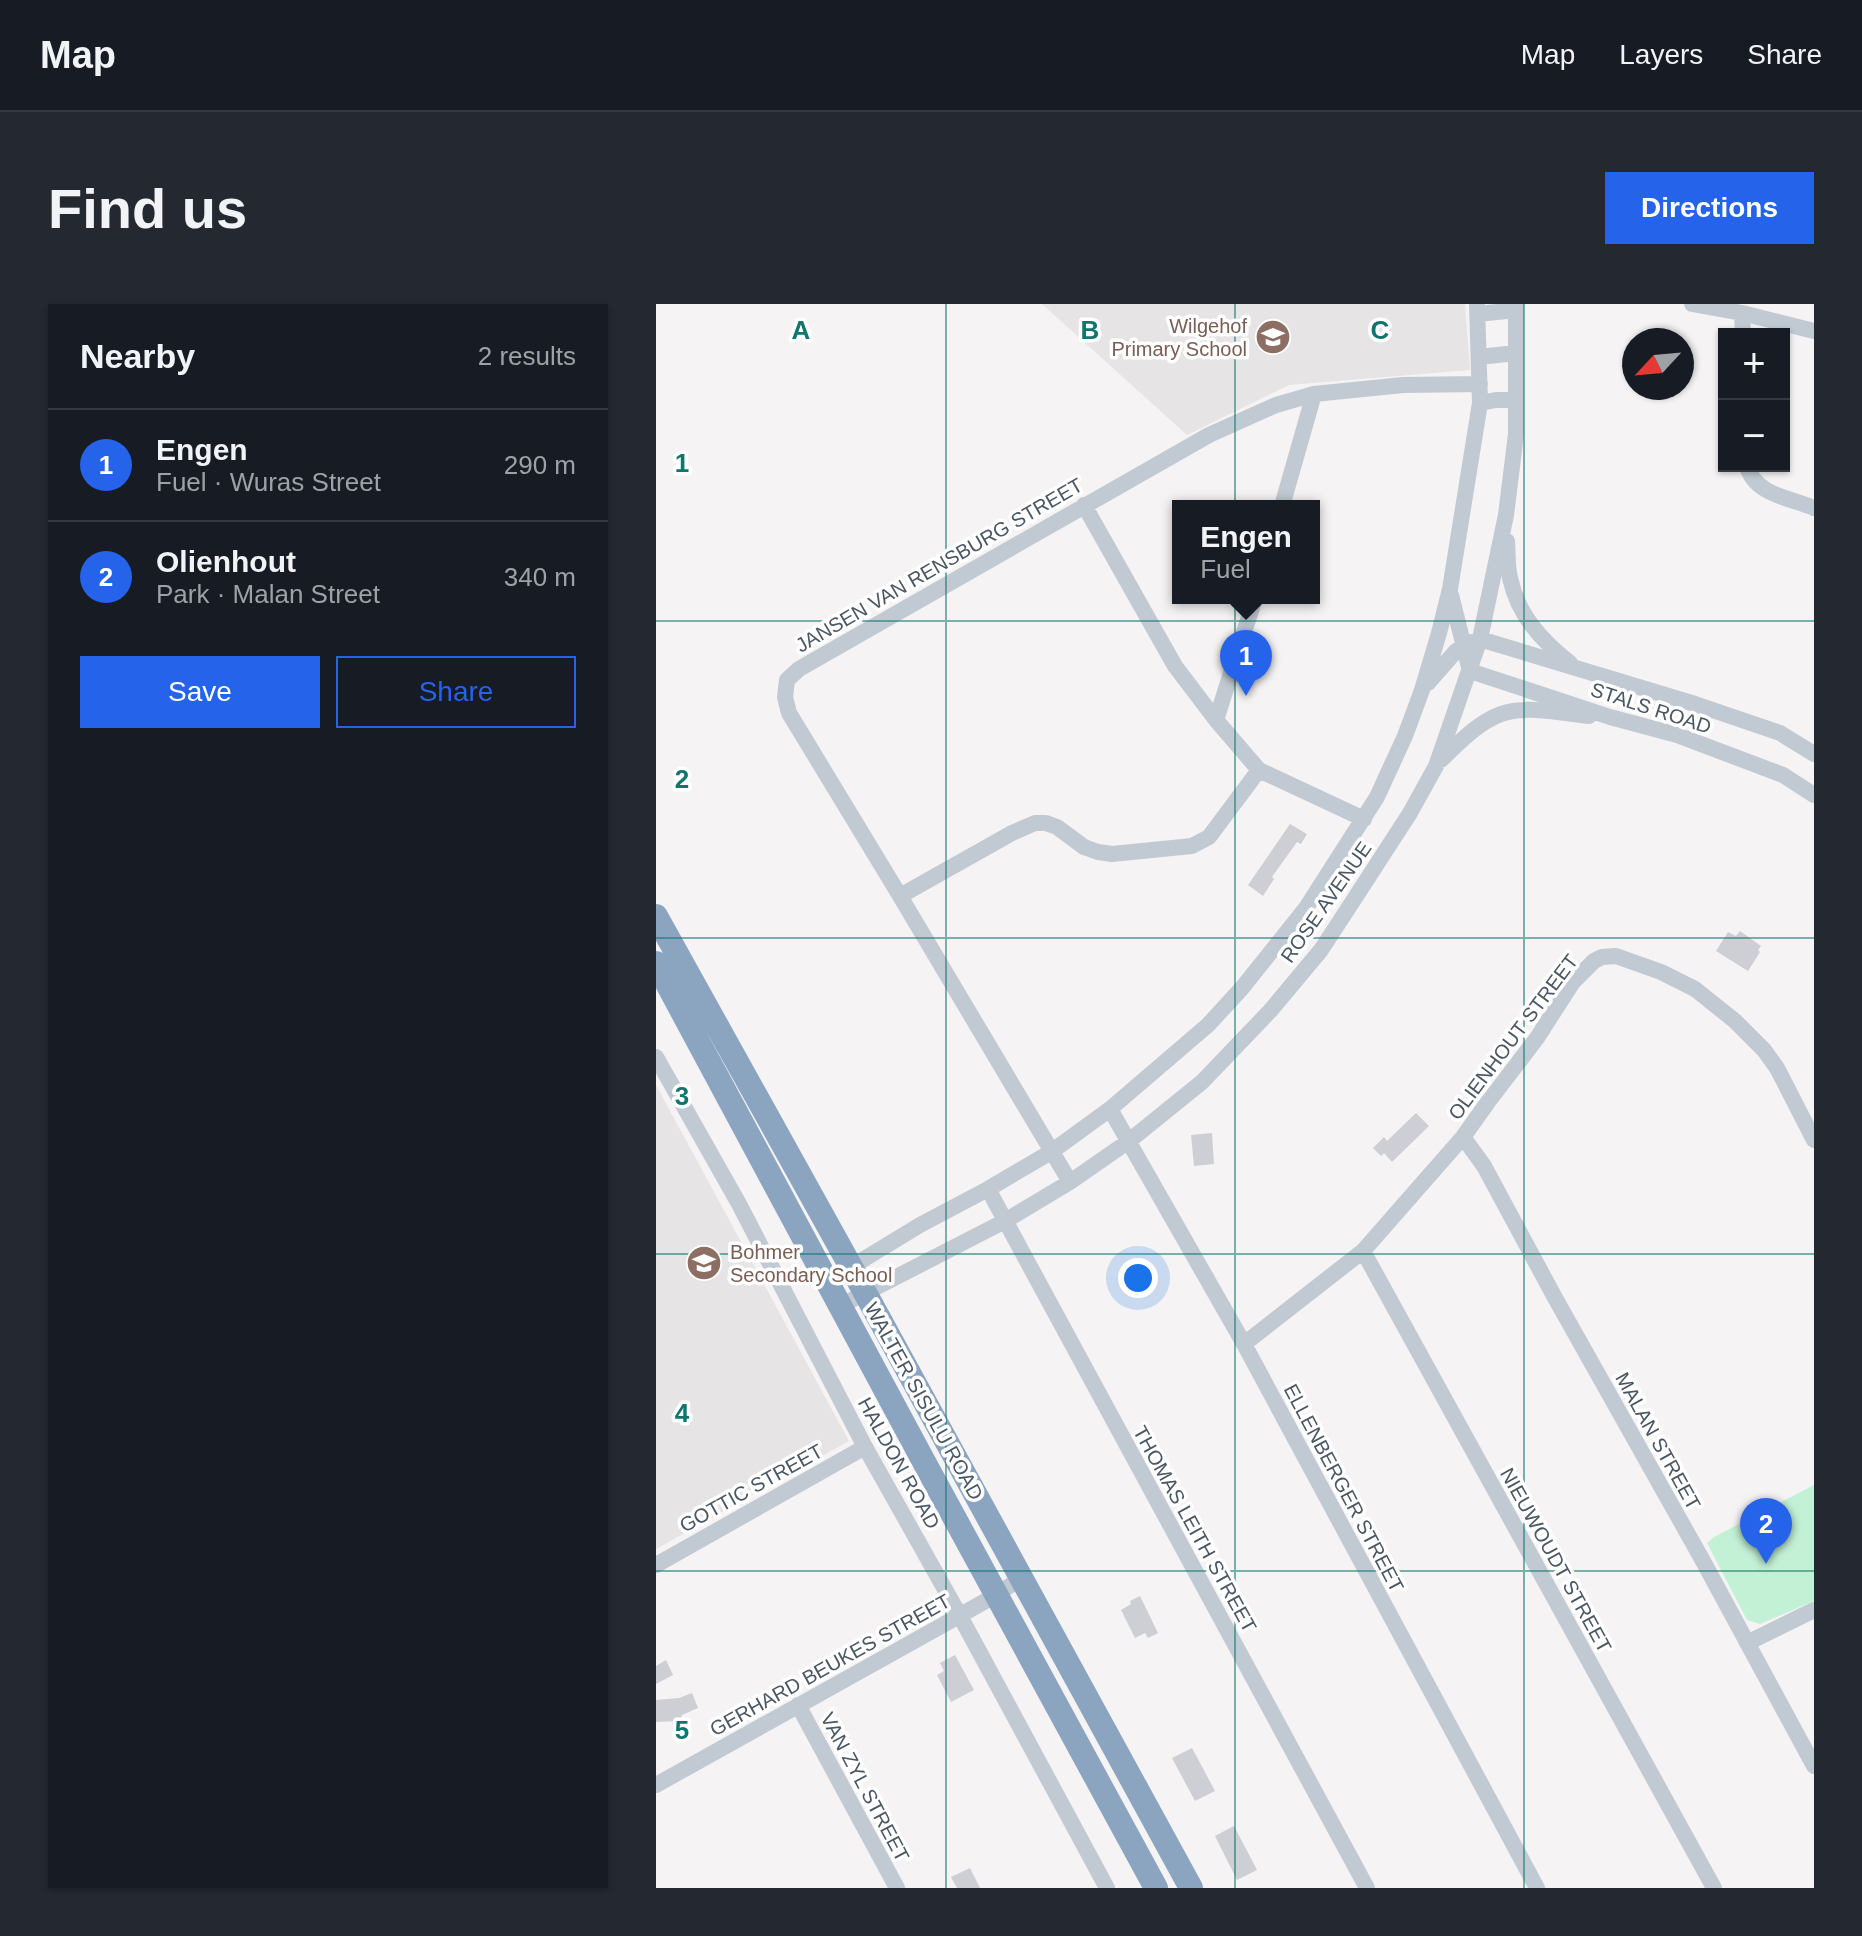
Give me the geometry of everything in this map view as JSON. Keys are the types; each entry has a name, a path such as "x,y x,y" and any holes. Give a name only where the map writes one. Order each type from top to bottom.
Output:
{"highway":[{"name":"WALTER SISULU ROAD","path":"656,916 665,964 732,1103 1156,1888"},
{"name":"WALTER SISULU ROAD","path":"665,964 753,1090 1191,1888"},
{"path":"732,1103 753,1090"},
{"path":"906,1429 932,1415"},
{"path":"1098,1782 1126,1769"}],"street":[{"path":"1692,304 1814,331"},
{"path":"1477,309 1516,307"},
{"name":"ROSE AVENUE","path":"840,1306 1005,1221 1070,1182 1129,1141 1202,1082 1270,1011 1321,950 1385,853 1436,766 1480,639 1506,515 1516,434 1516,307"},
{"name":"ROSE AVENUE","path":"828,1281 920,1225 1051,1152 1110,1109 1208,1025 1306,908 1377,797 1422,690 1450,589 1480,403 1477,309"},
{"path":"1742,313 1743,328"},
{"path":"1479,357 1516,353"},
{"name":"JANSEN VAN RENSBURG STREET","path":"1070,1182 789,713 785,697 787,680 799,669 1084,505 1209,435 1276,405 1314,394 1403,385 1480,384"},
{"path":"1284,500 1314,394"},
{"path":"1480,403 1516,400"},
{"path":"1748,472 1758,486 1814,508"},
{"path":"1084,505 1175,666 1259,770 1364,819"},
{"path":"1506,515 1509,576 1520,609 1550,648 1580,671"},
{"path":"1450,589 1470,671"},
{"path":"1216,720 1253,604"},
{"path":"1422,690 1445,661 1463,646 1480,639"},
{"name":"STALS ROAD","path":"1480,639 1780,733 1814,754"},
{"name":"STALS ROAD","path":"1470,671 1610,717 1677,735 1783,775 1814,795"},
{"path":"1436,766 1475,728 1509,712 1523,710 1610,717"},
{"path":"900,896 1035,823 1057,827 1084,847 1098,852 1112,854 1192,846 1209,837 1259,770"},
{"name":"OLIENHOUT STREET","path":"1244,1344 1363,1251 1463,1137 1583,971 1602,957 1616,956 1661,972 1695,989 1735,1021 1777,1068 1814,1140"},
{"name":"HALDON ROAD","path":"656,1057 739,1204 865,1447 1107,1888"},
{"name":"ELLENBERGER STREET","path":"1110,1109 1244,1344 1537,1888"},
{"name":"MALAN STREET","path":"1463,1137 1484,1166 1814,1766"},
{"name":"THOMAS LEITH STREET","path":"988,1189 1367,1888"},
{"name":"NIEUWOUDT STREET","path":"1363,1251 1714,1888"},
{"name":"GOTTIC STREET","path":"656,1565 865,1447"},
{"name":"GERHARD BEUKES STREET","path":"656,1785 960,1616 1021,1578"},
{"path":"1747,1643 1814,1610"},
{"name":"VAN ZYL STREET","path":"798,1705 897,1888"}],"shaded area":[{"name":"Wilgehof Primary School","path":"1042,304 1465,304 1470,370 1289,385 1187,435"},
{"name":"Bohmer Secondary School","path":"656,1085 849,1441 656,1549"}],"green space":[{"path":"1814,1485 1814,1601 1760,1624 1747,1620 1707,1543"}],"building":[{"path":"1290,824 1307,834 1301,844 1297,842 1272,877 1274,879 1263,896 1248,885"},
{"path":"1740,931 1761,946 1748,971 1716,951 1728,932 1736,936"},
{"path":"1416,1113 1429,1126 1392,1162 1384,1153 1381,1156 1373,1148 1384,1137 1387,1141"},
{"path":"1212,1133 1214,1164 1194,1166 1191,1135"},
{"path":"1140,1596 1158,1633 1148,1638 1145,1633 1135,1638 1121,1610"},
{"path":"955,1655 974,1690 951,1702 937,1675 944,1671 940,1663"},
{"path":"666,1660 673,1675 656,1684 656,1666"},
{"path":"692,1693 698,1708 682,1715 680,1721 656,1722 656,1700 679,1698"},
{"path":"1192,1748 1215,1791 1195,1801 1172,1758"},
{"path":"1234,1826 1257,1870 1237,1880 1215,1836"},
{"path":"970,1868 980,1888 957,1888 951,1877"}],"place":[{"name":"Wilgehof Primary School","path":"1273,337"},
{"name":"Engen","path":"1246,696"},
{"name":"Bohmer Secondary School","path":"704,1263"},
{"name":"Olienhout","path":"1766,1564"}]}
